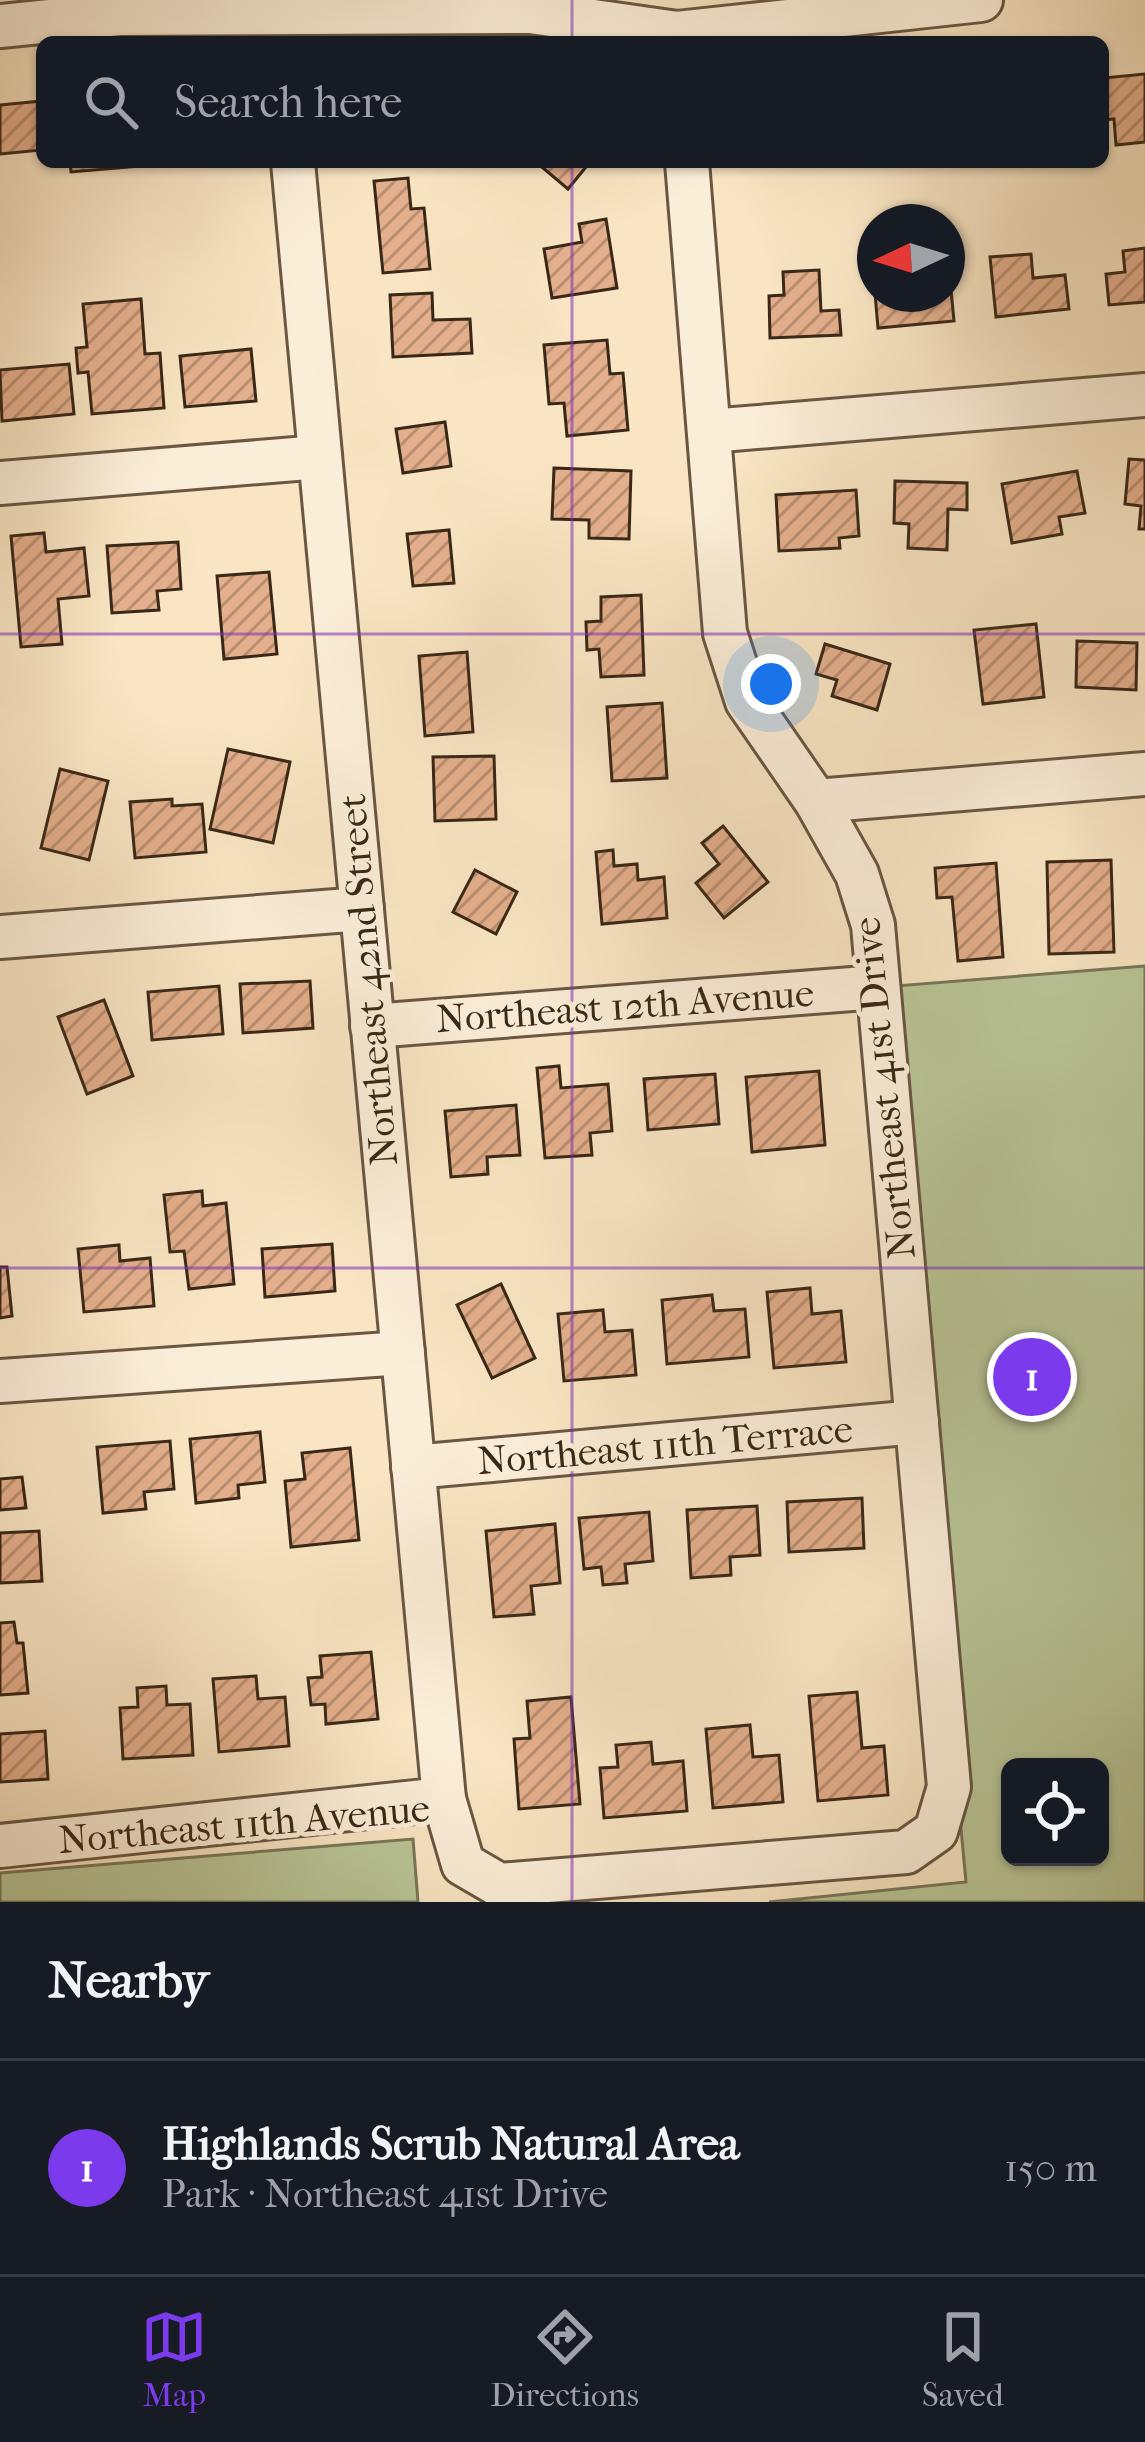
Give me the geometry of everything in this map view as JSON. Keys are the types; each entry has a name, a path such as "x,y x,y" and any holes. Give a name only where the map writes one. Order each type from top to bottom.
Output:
{"street":[{"path":"693,36 964,1"},
{"path":"0,26 119,7 280,28 530,6 668,36"},
{"name":"Northeast 42nd Street","path":"293,168 444,1799"},
{"name":"Northeast 41st Drive","path":"688,168 725,633 747,701 816,801 857,874 873,925 950,1787 935,1831"},
{"path":"710,431 1145,395"},
{"path":"0,483 320,457"},
{"path":"816,801 1145,774"},
{"path":"0,938 362,908"},
{"name":"Northeast 12th Avenue","path":"372,1026 878,987"},
{"path":"0,1381 403,1354"},
{"name":"Northeast 11th Terrace","path":"413,1467 917,1423"},
{"name":"Northeast 11th Avenue","path":"0,1846 444,1799 463,1864 500,1885 905,1852 935,1831"}],"green space":[{"path":"1145,966 1145,1902 769,1902 966,1882 882,987"},
{"path":"413,1839 418,1902 0,1902 0,1873"}],"building":[{"path":"1145,74 1145,142 1116,145 1114,119 1109,119 1109,77"},
{"path":"36,102 36,151 0,154 0,105"},
{"path":"71,168 118,168 71,172"},
{"path":"543,168 585,168 568,189"},
{"path":"408,178 411,209 424,208 430,269 383,273 374,181"},
{"path":"606,219 617,288 552,298 544,249 582,242 579,224"},
{"path":"1145,248 1145,302 1109,305 1106,274 1125,272 1123,251"},
{"path":"1031,254 1033,278 1065,275 1069,309 996,317 990,257"},
{"path":"819,270 821,311 839,310 841,335 770,338 769,296 784,295 783,272"},
{"path":"432,293 433,320 470,319 472,353 393,357 390,295"},
{"path":"141,299 145,354 160,353 164,408 92,414 88,372 78,373 76,348 87,347 83,304"},
{"path":"877,312 953,312 954,321 878,328"},
{"path":"607,340 610,374 623,373 628,430 567,436 564,403 549,404 544,345"},
{"path":"251,349 256,401 185,407 180,356"},
{"path":"69,364 74,414 2,421 0,370"},
{"path":"445,422 451,466 403,473 396,429"},
{"path":"1129,459 1145,460 1145,529 1139,529 1141,506 1125,504"},
{"path":"554,468 631,471 629,539 589,538 589,520 552,519"},
{"path":"1077,471 1085,513 1059,517 1062,534 1012,543 1002,484"},
{"path":"895,481 967,483 967,510 948,509 947,550 908,548 909,524 894,523"},
{"path":"856,490 859,536 839,538 840,548 779,551 776,495"},
{"path":"449,530 454,583 413,586 407,534"},
{"path":"44,533 46,552 84,548 89,596 58,599 62,644 21,647 11,536"},
{"path":"178,542 181,589 157,591 159,610 112,613 107,546"},
{"path":"269,572 277,654 224,659 217,576"},
{"path":"641,595 644,675 601,677 599,649 587,650 586,622 601,621 601,597"},
{"path":"1036,624 1044,697 983,704 974,630"},
{"path":"1077,641 1137,643 1136,690 1076,687"},
{"path":"825,644 890,664 877,710 832,696 837,680 816,674"},
{"path":"467,652 473,732 425,736 419,656"},
{"path":"662,703 667,778 612,781 607,707"},
{"path":"228,749 290,762 273,843 210,829"},
{"path":"494,756 496,819 435,821 433,757"},
{"path":"60,769 108,781 89,860 41,848"},
{"path":"172,799 172,806 202,804 206,852 135,858 130,802"},
{"path":"723,826 768,882 724,918 696,883 719,864 702,843"},
{"path":"613,850 614,866 637,864 638,880 664,877 667,918 602,924 596,852"},
{"path":"1111,860 1114,952 1049,954 1047,862"},
{"path":"996,863 1003,957 958,961 952,897 937,898 935,868"},
{"path":"475,870 517,892 496,934 453,912"},
{"path":"310,981 313,1028 243,1033 240,984"},
{"path":"219,986 223,1034 152,1040 148,992"},
{"path":"104,1000 133,1076 87,1094 58,1017"},
{"path":"559,1066 561,1088 608,1084 612,1131 590,1133 592,1155 545,1158 537,1068"},
{"path":"819,1071 825,1145 752,1152 746,1077"},
{"path":"715,1074 719,1124 648,1130 644,1079"},
{"path":"516,1105 520,1155 487,1157 488,1174 451,1177 445,1111"},
{"path":"202,1191 203,1206 226,1203 234,1284 189,1289 184,1251 170,1252 164,1195"},
{"path":"332,1244 335,1291 265,1297 262,1249"},
{"path":"119,1245 120,1261 150,1258 154,1306 84,1312 78,1249"},
{"path":"0,1267 7,1267 12,1316 0,1318"},
{"path":"501,1284 535,1358 492,1378 457,1305"},
{"path":"810,1288 812,1314 841,1311 846,1362 774,1368 767,1292"},
{"path":"712,1295 714,1311 745,1309 749,1357 667,1364 662,1300"},
{"path":"603,1310 605,1332 632,1330 636,1375 564,1381 558,1314"},
{"path":"260,1432 265,1482 238,1485 239,1498 196,1503 190,1439"},
{"path":"170,1441 174,1489 144,1492 146,1509 103,1513 97,1447"},
{"path":"350,1448 359,1540 291,1547 285,1481 305,1479 302,1453"},
{"path":"22,1477 26,1508 0,1510 0,1479"},
{"path":"862,1498 864,1548 789,1552 787,1502"},
{"path":"757,1506 760,1555 730,1557 731,1575 691,1578 687,1510"},
{"path":"649,1512 653,1561 625,1564 627,1583 603,1585 601,1567 584,1569 579,1518"},
{"path":"555,1524 560,1583 531,1586 534,1614 494,1617 486,1531"},
{"path":"39,1531 42,1581 0,1583 0,1533"},
{"path":"14,1622 17,1643 23,1643 28,1693 0,1695 0,1623"},
{"path":"371,1652 378,1719 326,1724 325,1704 311,1705 308,1678 322,1677 320,1656"},
{"path":"256,1676 258,1699 285,1697 289,1746 219,1752 213,1679"},
{"path":"166,1686 167,1705 190,1704 193,1755 123,1759 120,1708 138,1707 137,1688"},
{"path":"857,1692 862,1748 884,1746 888,1795 818,1801 809,1696"},
{"path":"571,1697 580,1804 519,1809 514,1739 530,1738 527,1701"},
{"path":"750,1725 753,1757 779,1755 783,1802 713,1808 706,1729"},
{"path":"45,1731 48,1779 0,1782 0,1734"},
{"path":"651,1742 653,1764 683,1761 687,1811 604,1818 600,1768 618,1767 616,1745"}],"place":[{"name":"Highlands Scrub Natural Area","path":"1032,1377"}]}
